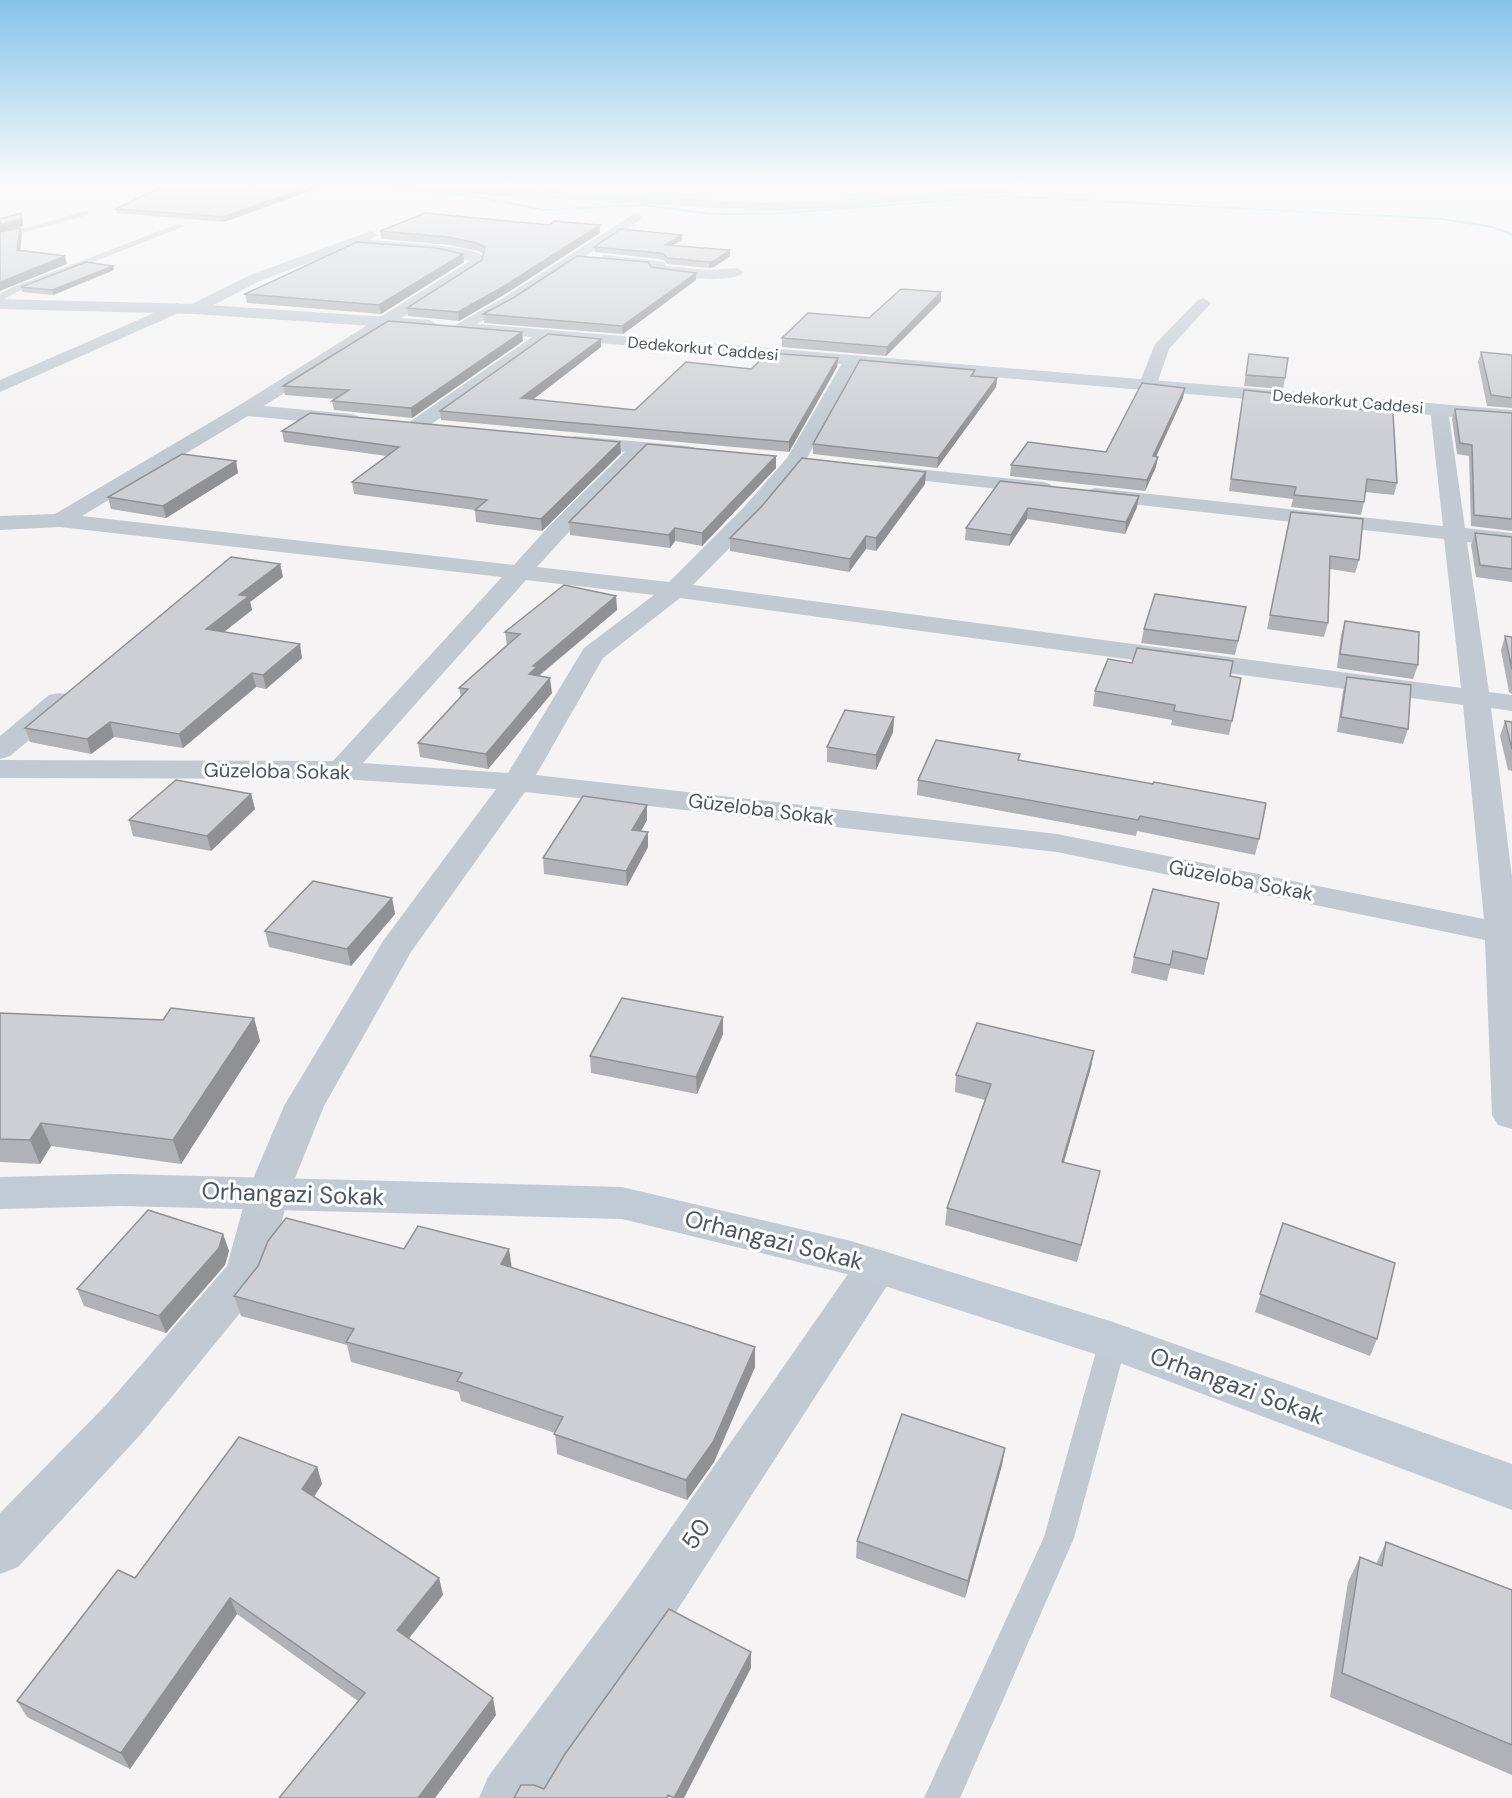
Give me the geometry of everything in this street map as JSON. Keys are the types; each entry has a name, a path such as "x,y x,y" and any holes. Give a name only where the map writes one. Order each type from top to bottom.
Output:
{"street":[{"path":"1,386 280,269"},
{"path":"60,520 245,410 468,269"},
{"path":"460,327 508,301 557,269"},
{"path":"657,269 709,274 737,272"},
{"path":"1148,384 1161,348 1203,303"},
{"name":"Dedekorkut Caddesi","path":"0,304 185,308 460,327 1512,416"},
{"path":"415,427 547,334"},
{"path":"0,1549 124,1418 247,1273 268,1193 304,1106 395,949 517,782 593,653 675,590 752,512 796,462 853,360"},
{"path":"1439,409 1507,934 1512,1115"},
{"path":"245,410 370,422"},
{"path":"393,425 451,430"},
{"path":"558,440 713,454"},
{"path":"341,770 519,572 641,448"},
{"path":"855,468 1512,540"},
{"path":"0,523 60,520 675,590 1512,704"},
{"path":"225,564 251,542"},
{"path":"0,750 81,683"},
{"name":"Güzeloba Sokak","path":"0,769 341,770 517,782 1057,843 1507,934"},
{"name":"Orhangazi Sokak","path":"0,1193 121,1190 622,1203 877,1266 1113,1341 1512,1487"},
{"name":"50","path":"509,1798 646,1610 877,1266"}],"lane":[{"path":"0,298 16,289 69,269"},
{"path":"942,1798 1059,1538 1113,1341"}],"building":[{"path":"0,269 33,269 0,282"},
{"path":"68,269 106,269 52,290 21,287"},
{"path":"299,269 438,269 379,305 245,294"},
{"path":"468,269 531,269 458,312 407,308"},
{"path":"557,269 665,269 696,273 622,326 483,314 513,298"},
{"path":"901,289 941,292 887,347 782,338 808,313 869,318"},
{"path":"388,321 522,332 411,408 332,401 349,390 283,386"},
{"path":"548,334 601,339 521,398 635,410 686,362 751,369 768,353 838,358 789,442 440,411"},
{"path":"1481,352 1512,355 1512,398 1491,395"},
{"path":"1249,354 1288,358 1285,378 1246,375"},
{"path":"860,360 975,370 971,376 997,378 938,458 813,444"},
{"path":"1142,383 1185,388 1153,456 1158,457 1147,480 1011,465 1028,442 1106,452"},
{"path":"1244,390 1283,394 1283,401 1393,413 1397,483 1367,479 1364,502 1294,495 1296,487 1231,479"},
{"path":"1455,409 1512,413 1512,519 1474,515 1472,445 1460,443"},
{"path":"310,413 620,442 541,519 475,510 487,500 352,482 399,447 282,431"},
{"path":"647,444 776,456 702,533 675,528 669,535 569,522"},
{"path":"182,454 236,461 163,506 108,497"},
{"path":"802,458 926,472 876,538 866,536 850,559 730,538 762,506"},
{"path":"1000,481 1139,496 1126,522 1028,508 1011,535 966,528"},
{"path":"1291,512 1363,519 1359,560 1330,556 1328,623 1270,615"},
{"path":"1475,533 1512,537 1512,569 1480,565"},
{"path":"231,557 280,564 239,595 249,596 206,629 300,644 263,675 252,673 179,734 110,722 87,739 25,728"},
{"path":"564,585 616,596 533,666 537,667 529,674 550,678 486,754 418,743 468,689 459,688 520,634 505,632"},
{"path":"1155,594 1246,607 1238,641 1144,629"},
{"path":"1345,621 1419,632 1418,665 1340,654"},
{"path":"1505,636 1512,637 1512,669"},
{"path":"1137,648 1233,661 1230,676 1241,678 1232,721 1174,711 1175,705 1095,691 1108,659 1132,663"},
{"path":"1347,677 1411,685 1408,729 1341,717"},
{"path":"845,710 894,717 876,755 827,747"},
{"path":"1505,721 1512,722 1512,749"},
{"path":"936,740 1020,754 1018,760 1266,803 1259,839 1140,816 1138,820 918,780"},
{"path":"176,780 251,794 207,836 129,820"},
{"path":"583,796 647,805 632,830 648,832 626,871 543,858"},
{"path":"313,881 392,898 347,949 265,931"},
{"path":"1153,889 1219,903 1207,959 1173,951 1170,965 1134,957"},
{"path":"622,998 723,1017 696,1077 590,1056"},
{"path":"171,1008 254,1018 173,1140 41,1123 30,1140 0,1139 0,1013 163,1020"},
{"path":"977,1023 1094,1051 1062,1162 1100,1171 1081,1245 947,1208 991,1084 956,1075"},
{"path":"148,1210 223,1234 219,1248 159,1316 77,1289"},
{"path":"286,1218 404,1249 418,1226 509,1249 501,1264 755,1347 713,1442 686,1480 554,1434 563,1417 457,1381 462,1373 346,1342 354,1329 234,1296 258,1266 268,1241"},
{"path":"1283,1223 1395,1263 1377,1339 1260,1294"},
{"path":"902,1414 1005,1448 968,1581 857,1541"},
{"path":"239,1437 317,1467 302,1489 439,1578 397,1630 493,1698 418,1798 279,1798 365,1693 230,1598 121,1753 17,1701 118,1570 135,1578"},
{"path":"1386,1542 1512,1590 1512,1745 1342,1673 1360,1557 1382,1566"},
{"path":"669,1609 751,1652 674,1798 668,1795 667,1798 514,1798 521,1785 534,1785 544,1789 565,1754"}]}
